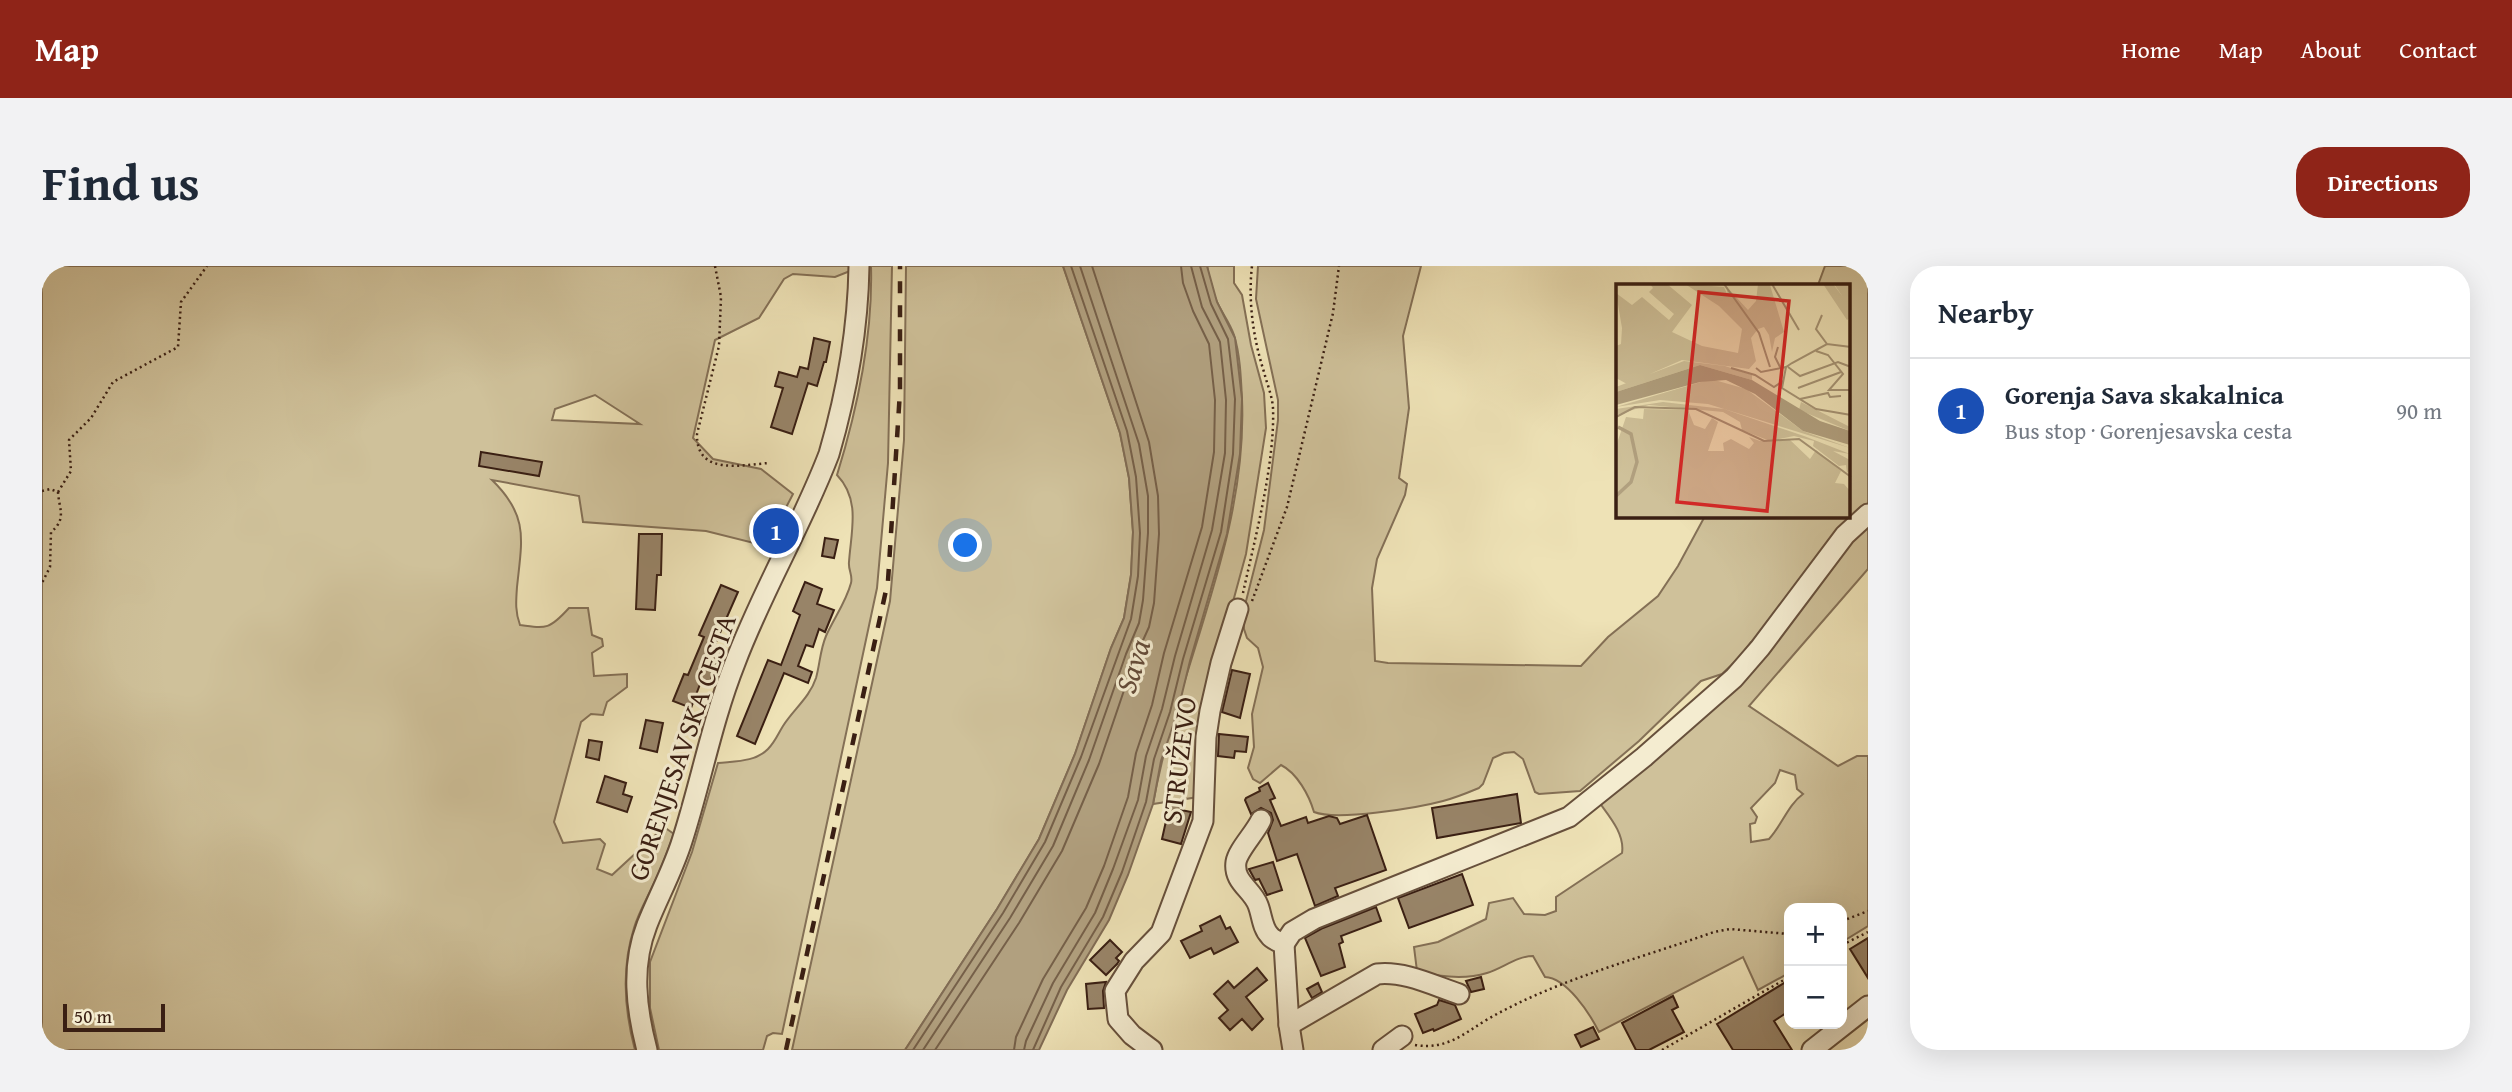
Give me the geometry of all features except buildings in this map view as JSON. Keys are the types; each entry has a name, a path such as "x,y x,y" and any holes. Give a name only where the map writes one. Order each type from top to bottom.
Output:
{"street":[{"name":"GORENJESAVSKA CESTA","path":"647,1050 638,1016 636,984 646,927 676,859 690,818 715,721 735,661 829,454 855,345 859,266"},
{"path":"1293,1050 1284,944 1292,932 1314,919 1569,817 1644,757 1734,678 1760,648 1845,535 1868,514"},
{"name":"STRUŽEVO","path":"1152,1050 1132,1035 1118,1019 1115,991 1134,961 1161,933 1203,821 1206,737 1210,711 1221,663 1245,606"},
{"path":"1261,820 1250,840 1240,851 1236,860 1236,872 1243,886 1255,898 1270,937 1284,944"},
{"path":"1289,1025 1377,974 1407,976 1459,994"},
{"path":"1812,1050 1868,1006"},
{"path":"1383,1050 1402,1036"}],"path":[{"path":"42,280 57,266"},
{"path":"42,583 50,566 51,532 58,526 63,513 58,492 71,471 69,440 91,418 113,382 178,347 181,302 208,266"},
{"path":"715,266 722,297 719,346 696,446 704,459 718,465 769,463"},
{"path":"1245,606 1270,452 1273,408 1249,296 1252,266"},
{"path":"1245,606 1287,508 1333,313 1339,266"},
{"path":"42,491 50,489 58,492"},
{"path":"1847,918 1868,911"},
{"path":"1402,1036 1415,1045 1432,1048 1454,1041 1518,1003 1550,988 1714,932 1730,929 1784,933"},
{"path":"1847,942 1868,932"},
{"path":"1662,1050 1784,980"}],"shaded area":[{"path":"42,266 850,266 850,271 835,277 793,274 784,279 759,318 715,340 693,438 713,459 761,469 793,494 766,546 706,531 583,522 579,496 492,480 512,505 520,529 516,602 520,625 548,626 569,608 588,608 592,635 602,639 603,646 592,653 594,676 627,674 627,687 607,702 603,715 591,714 581,722 554,822 563,843 600,839 605,844 597,869 612,875 664,827 674,834 634,928 627,959 625,989 635,1050 42,1050","holes":["595,395 640,424 552,420 555,409"]},
{"path":"871,266 892,266 888,463 877,588 782,1034 773,1033 767,1036 763,1050 659,1050 650,1008 650,962 692,852 718,763 751,759 773,744 813,685 824,641 851,583 849,565 852,505 837,475 863,372"},
{"path":"906,266 1063,266 1120,433 1129,478 1133,532 1131,575 1124,618 1075,754 1039,839 905,1050 792,1050 890,601 904,440"},
{"path":"1207,266 1234,266 1234,283 1242,295 1251,345 1264,393 1266,428 1246,554 1225,631 1198,797 1153,804 1178,703 1223,553 1241,451 1242,399 1238,350 1214,293"},
{"path":"1258,266 1421,266 1403,336 1409,408 1399,478 1407,484 1405,495 1377,559 1372,588 1375,661 1581,666 1608,637 1658,596 1704,518 1850,518 1850,284 1818,284 1825,266 1868,266 1868,508 1758,642 1751,642 1722,674 1701,681 1639,741 1580,791 1535,792 1523,759 1514,752 1493,758 1479,788 1448,800 1358,814 1314,812 1302,785 1281,765 1260,783 1253,779 1248,768 1254,747 1252,714 1263,667 1258,648 1247,638 1243,613 1264,530 1278,420 1278,400 1256,299"},
{"path":"1868,520 1868,569 1749,706 1838,766 1857,756 1868,756 1868,926 1847,939 1847,903 1784,903 1784,976 1758,990 1743,957 1599,1032 1577,998 1561,983 1545,977 1533,956 1521,958 1487,973 1470,976 1443,976 1417,971 1414,947 1438,942 1486,919 1489,903 1513,898 1524,914 1545,915 1556,911 1556,897 1622,853 1619,832 1599,802 1645,762","holes":["1780,770 1795,775 1797,789 1803,794 1769,839 1751,842 1750,824 1755,823 1757,817 1751,808 1775,783"]}],"water":[{"name":"Sava","path":"1063,266 1207,266 1217,302 1235,338 1242,399 1240,454 1227,534 1177,714 1161,761 1153,804 1128,875 1109,920 1067,990 1039,1050 905,1050 1039,839 1075,754 1124,618 1131,575 1133,532 1129,478 1120,433"}],"railway":[{"path":"786,1050 888,581 900,391 900,266"},
{"path":"1864,1050 1868,1046"}],"place":[{"name":"Gorenja Sava skakalnica","path":"776,531"}]}
